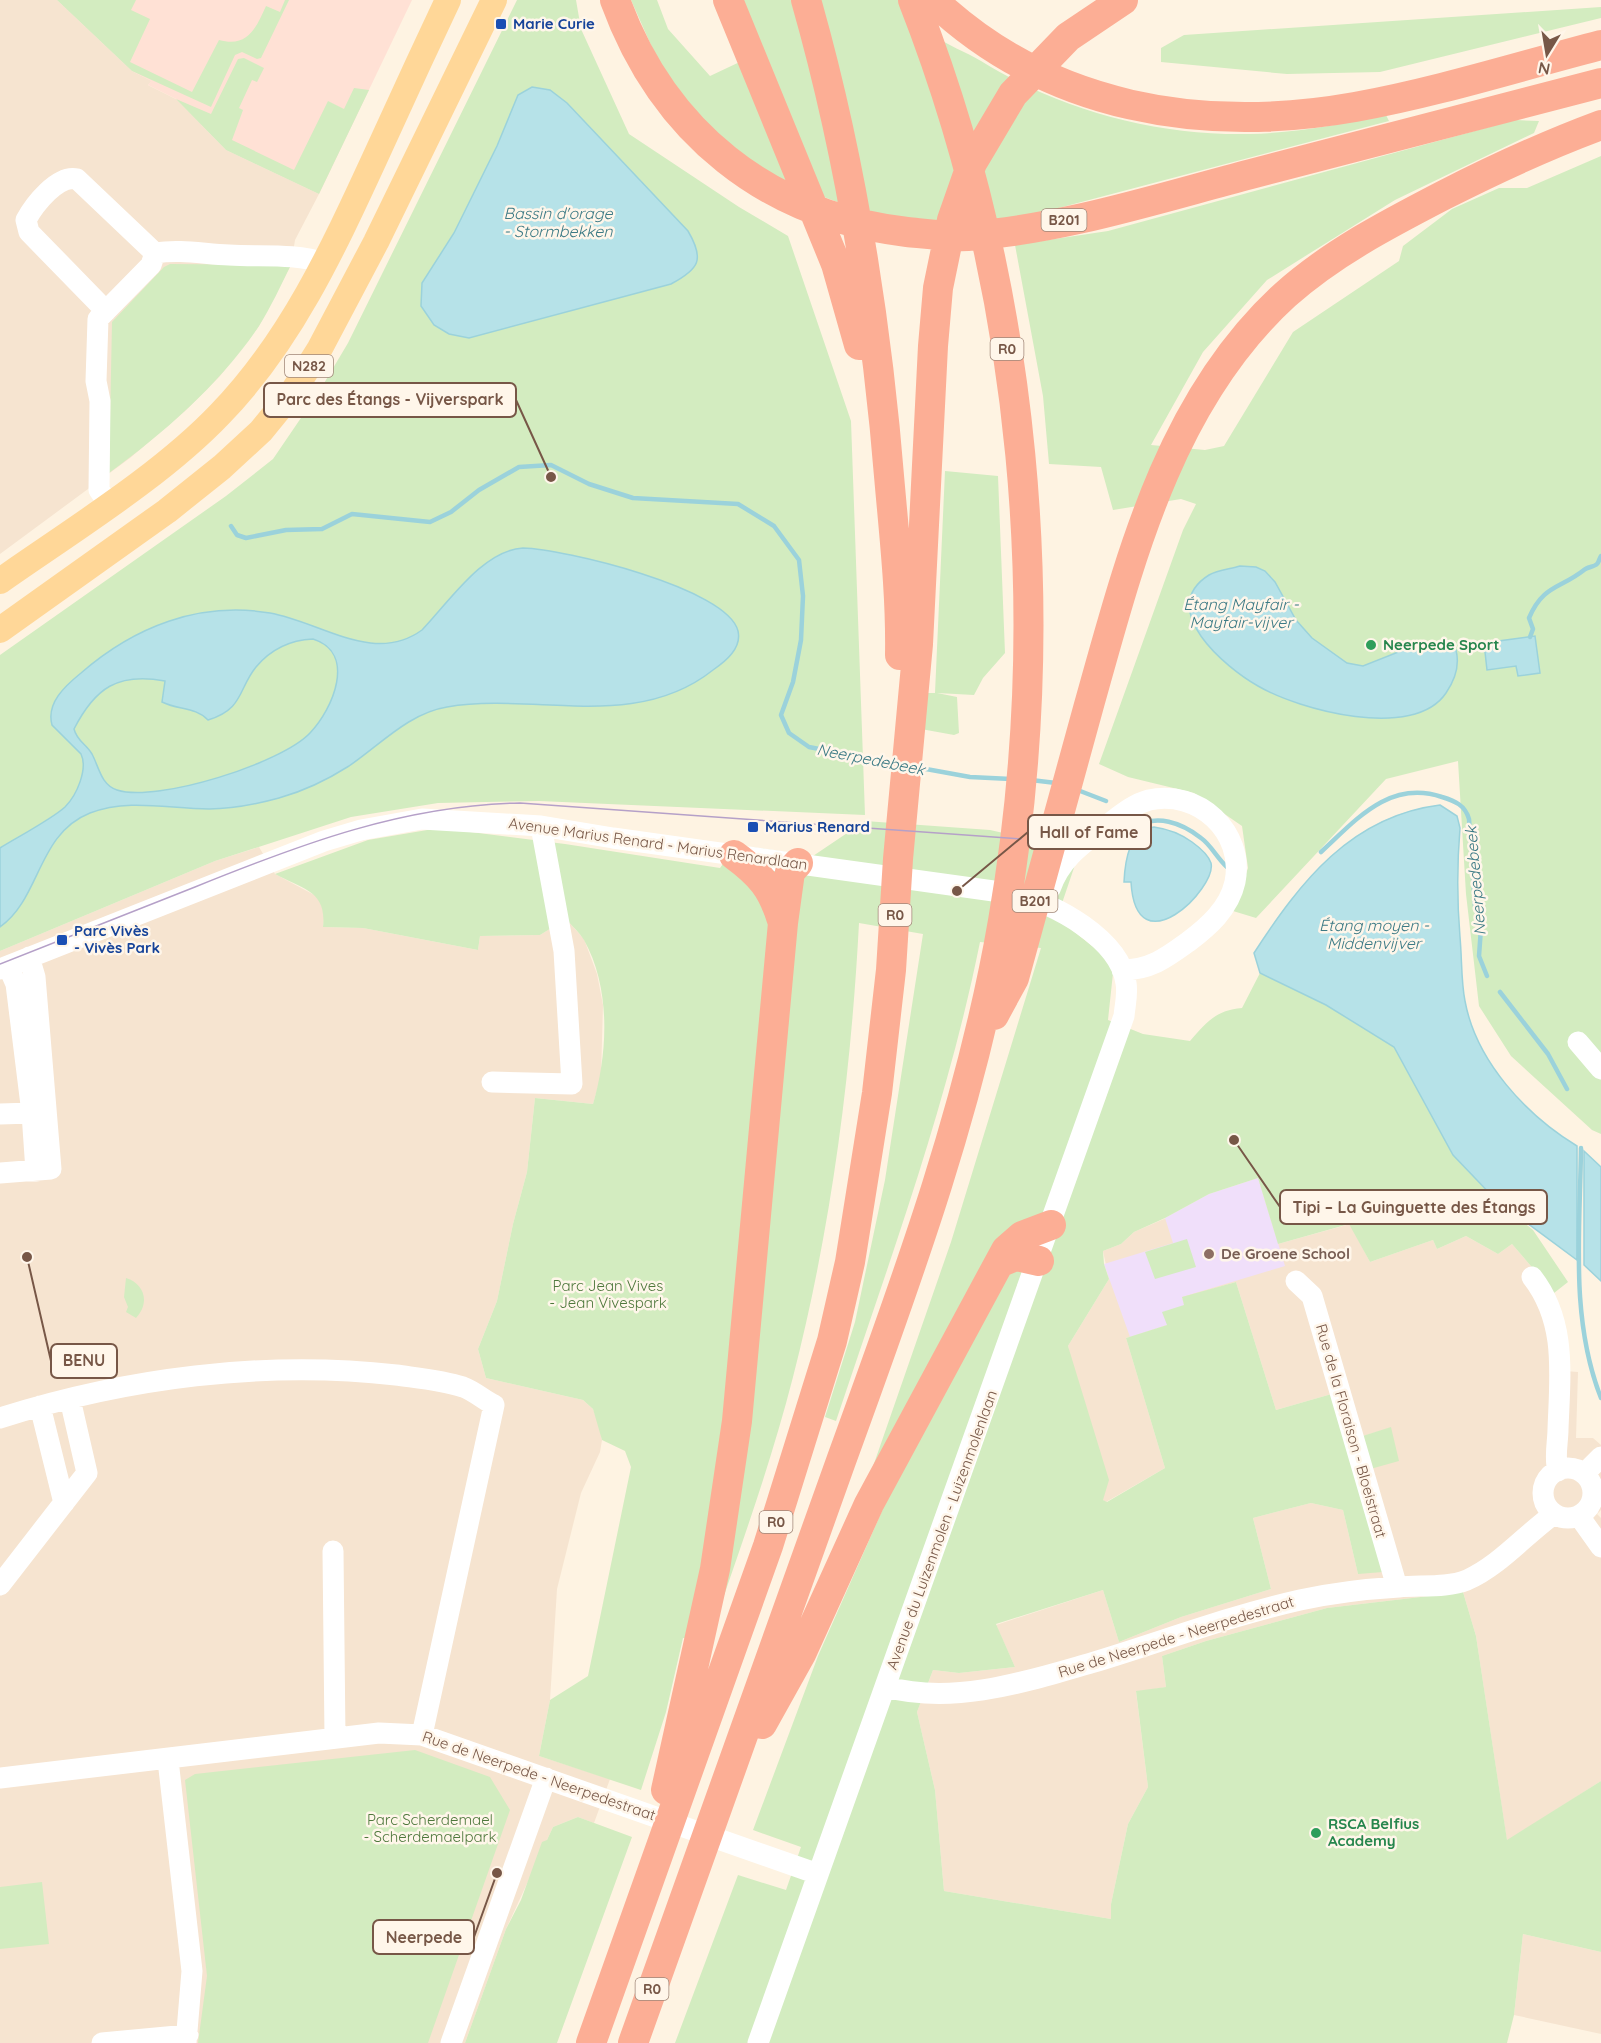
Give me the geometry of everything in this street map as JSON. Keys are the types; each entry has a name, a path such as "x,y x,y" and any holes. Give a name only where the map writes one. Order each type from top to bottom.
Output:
{"highway":[{"name":"B201","path":"615,0 642,61 663,95 691,128 720,154 756,181 830,217 878,229 922,234 968,236 1094,214 1601,83"},
{"path":"728,0 836,264 862,356 882,400"},
{"name":"R0","path":"591,2043 768,1546 832,1341 850,1262 865,1176 891,970 898,859 900,644 896,552 882,400 849,182 806,0"},
{"name":"R0","path":"633,2043 900,1299 942,1171 976,1050 1003,977 1004,919 1024,743 1029,599 1025,504 1006,342 952,105 913,0"},
{"path":"928,0 950,69 952,105"},
{"path":"933,0 976,36 1051,79 1141,109 1189,116 1243,118 1355,107 1601,45"},
{"path":"898,859 918,644 933,346 938,288 952,220 975,155 1013,94 1068,37 1123,0"},
{"name":"B201","path":"1003,977 1124,583 1149,509 1202,397 1238,345 1284,296 1330,260 1394,220 1485,175 1601,125"},
{"path":"735,855 760,875 776,902 783,923"},
{"path":"657,1859 669,1768 692,1678 715,1569 737,1421 783,923 790,872 798,863"},
{"path":"719,1803 801,1654 869,1504 1001,1262 1013,1242 1051,1225"},
{"path":"1001,1262 1016,1256 1038,1261"}],"main road":[{"name":"N282","path":"0,581 182,449 226,408 253,377 282,336 325,263 448,0"},
{"name":"N282","path":"0,630 167,511 222,467 261,431 292,393 319,350 494,0"},
{"path":"394,117 429,134"},
{"path":"382,143 416,159"}],"street":[{"path":"106,311 29,232 26,220 30,213 62,180 70,177 76,179 155,253"},
{"path":"155,253 175,250 225,255 308,257 325,263"},
{"path":"109,504 99,490 100,401 96,381 98,319 151,265 155,253"},
{"path":"1045,904 1056,870 1065,858 1127,810 1147,801 1167,798 1200,807 1217,820 1229,836 1236,864 1234,883 1218,917 1158,964 1122,970"},
{"name":"Avenue Marius Renard - Marius Renardlaan","path":"4,967 279,857 361,830 422,819 541,826 1015,894 1045,904 1075,920 1102,942 1122,970 1126,983 1124,1016"},
{"path":"492,1082 573,1084 564,951 541,826"},
{"path":"0,1173 51,1169 35,977 29,957"},
{"path":"4,967 16,984 32,1113 36,1171"},
{"name":"Avenue du Luizenmolen - Luizenmolenlaan","path":"758,2043 1124,1016"},
{"path":"1578,1042 1601,1069"},
{"path":"0,1114 32,1113"},
{"path":"1532,1277 1544,1293 1556,1326 1560,1380 1558,1471"},
{"name":"Rue de la Floraison - Bloeistraat","path":"1296,1281 1312,1296 1396,1587"},
{"path":"0,1418 130,1385 251,1370 354,1370 464,1387 494,1406 422,1734"},
{"path":"0,1585 87,1473 70,1399"},
{"path":"40,1406 64,1503"},
{"path":"1584,1474 1601,1456"},
{"path":"1567,1468 1584,1474 1589,1480 1593,1496 1586,1511 1579,1516 1562,1518 1554,1514 1545,1503 1543,1495 1546,1480 1558,1471 1567,1468"},
{"name":"Rue de Neerpede - Neerpedestraat","path":"886,1687 915,1693 959,1693 1016,1685 1300,1600 1466,1580 1487,1567 1554,1514"},
{"path":"1579,1516 1601,1546"},
{"path":"333,1551 335,1738"},
{"name":"Rue de Neerpede - Neerpedestraat","path":"0,1778 168,1760 389,1732 422,1734 818,1874"},
{"path":"102,2043 187,2039 192,1971 168,1760"},
{"path":"451,2043 546,1778"}],"shaded area":[{"path":"0,0 57,0 132,71 152,81 148,85 176,99 226,150 319,194 295,240 291,265 259,326 220,376 185,411 130,458 0,554"},
{"path":"57,0 412,0 319,194 226,150 176,99 148,85 151,81 132,71"},
{"path":"259,847 275,874 320,898 325,911 323,927 363,928 478,950 480,936 540,935 566,919 584,939 597,974 603,1005 601,1076 593,1104 535,1098 527,1172 513,1224 497,1301 478,1349 486,1378 583,1400 593,1409 600,1428 602,1440 600,1452 581,1493 557,1589 550,1700 539,1756 610,1779 594,1823 578,1817 553,1827 506,1929 465,2043 0,2043 0,951 215,861"},
{"path":"1258,1178 1278,1244 1350,1224 1370,1262 1433,1240 1437,1249 1466,1236 1498,1254 1512,1244 1554,1293 1565,1371 1578,1372 1576,1438 1593,1438 1601,1445 1601,1510 1597,1514 1601,1518 1601,1781 1507,1841 1476,1636 1463,1592 1327,1608 1206,1641 1162,1656 1166,1687 1136,1692 1148,1787 1128,1824 1111,1904 1111,1919 944,1891 935,1790 917,1712 933,1670 959,1673 1015,1667 996,1625 1103,1590 1119,1642 1181,1617 1271,1589 1253,1518 1311,1503 1343,1510 1358,1574 1356,1473 1390,1428 1350,1440 1335,1393 1276,1410 1236,1282 1182,1298 1184,1305 1167,1325 1126,1338 1165,1468 1106,1502 1103,1500 1068,1346 1109,1279 1103,1251 1121,1244 1134,1232"},
{"name":"De Groene School","path":"1258,1178 1285,1266 1182,1297 1184,1305 1167,1325 1130,1337 1104,1264 1173,1243 1165,1218 1209,1194"},
{"path":"1523,1934 1601,1952 1601,2034 1514,2015"}],"green space":[{"path":"57,0 136,0 131,10 150,19 130,62 192,92 219,40 229,42 244,39 259,22 266,6 280,12 285,0 289,0 261,58 257,59 242,52 235,55 211,107 132,71"},
{"path":"517,0 576,0 581,29 629,134 739,207 788,236 851,421 865,815 539,801 438,803 351,817 215,861 0,951 0,655 226,496 273,459 320,390 348,343"},
{"path":"631,0 657,0 668,29 710,76 763,51 743,0 904,0 925,28 944,42 1043,93 1110,117 1180,130 1250,134 1301,130 1386,115 1389,121 1017,219 974,226 867,213 778,180 741,156 696,116 666,79"},
{"path":"1601,7 1601,18 1380,72 1287,74 1161,62 1161,48 1184,35"},
{"path":"244,58 264,68 257,82 252,80 239,108 243,110 232,140 294,170 328,101 344,109 354,88 369,90 319,194 226,150 176,99 211,114 238,59"},
{"name":"Neerpede Sport","path":"1515,120 1539,121 1534,133 1395,200 1267,280 1203,352 1151,445 1205,450 1224,446 1293,332 1399,261 1403,246 1452,209 1499,188 1527,188 1601,156 1601,1134 1592,1130 1511,1056 1479,1006 1466,894 1458,761 1386,779 1256,918 1233,911 1248,868 1242,826 1194,793 1128,777 1099,764 1183,530 1196,504 1181,499 1113,510 1101,467 1049,464 1043,396 1015,245 1108,231"},
{"path":"170,264 291,265 259,326 227,368 171,424 109,473 112,322 164,267"},
{"path":"945,471 998,476 1005,653 983,678 974,695 937,693 957,697 959,733 954,735 921,729 926,693 935,693"},
{"name":"Parc Jean Vives - Jean Vivespark","path":"865,821 990,830 1080,850 1057,918 1106,957 1113,973 1108,1020 1143,1034 1190,1041 1219,1014 1242,1008 1260,973 1326,1005 1394,1047 1453,1155 1496,1200 1533,1230 1568,1282 1554,1293 1512,1244 1498,1254 1466,1236 1437,1249 1433,1240 1370,1262 1349,1224 1278,1244 1258,1178 1209,1194 1134,1232 1121,1244 1103,1251 1109,1279 1068,1346 1109,1480 1103,1500 1107,1502 1165,1468 1126,1338 1167,1325 1162,1312 1184,1305 1182,1297 1236,1282 1276,1410 1335,1393 1350,1440 1391,1427 1399,1461 1356,1473 1383,1572 1358,1574 1343,1510 1311,1503 1253,1518 1271,1589 1181,1617 1119,1642 1103,1590 996,1624 1015,1667 959,1673 933,1670 917,1712 935,1790 944,1891 1111,1919 1111,1904 1128,1824 1148,1787 1136,1691 1166,1687 1162,1656 1206,1641 1327,1608 1463,1592 1476,1636 1507,1840 1601,1781 1601,1952 1523,1934 1514,2015 1507,2043 675,2043 738,1875 786,1890 801,1847 753,1830 818,1656 883,1508 861,1501 951,1242 1041,948 980,942 967,1003 934,1124 836,1421 825,1417 855,1322 885,1180 923,934 859,923 851,1038 837,1152 818,1265 793,1377 764,1477 708,1642 683,1638 666,1712 641,1790 539,1756 550,1700 588,1676 631,1467 625,1451 602,1440 593,1409 583,1400 486,1378 478,1349 497,1301 513,1224 527,1172 535,1098 593,1104 602,1064 604,1021 603,1000 593,959 582,937 566,919 540,935 480,936 478,950 363,928 323,927 323,915 317,898 304,888 275,874 368,840 439,828 565,844 720,868 737,845 813,856"},
{"path":"1187,1239 1196,1267 1155,1279 1145,1252"},
{"path":"126,1278 138,1285 143,1295 143,1306 136,1318 126,1312 128,1307 124,1297"},
{"name":"Parc Scherdemael - Scherdemaelpark","path":"415,1750 490,1777 510,1810 428,2043 198,2043 207,1976 185,1780 195,1774"},
{"path":"578,1817 632,1837 557,2043 465,2043 506,1929 521,1900 542,1842 547,1840 553,1827"},
{"path":"42,1882 49,1944 0,1949 0,1887"}],"water":[{"name":"Bassin d'orage - Stormbekken","path":"532,87 550,90 567,103 688,231 696,249 696,263 688,273 671,284 469,338 449,334 434,325 421,306 422,283 454,233 497,146 518,95"},
{"path":"523,548 572,555 606,563 676,586 706,600 728,615 738,631 738,643 728,658 713,670 683,689 651,700 618,705 584,706 481,704 433,710 407,723 332,776 315,785 271,800 218,809 134,805 90,813 73,823 59,836 24,900 0,927 0,848 65,807 74,796 82,774 81,754 52,725 54,702 69,684 101,657 145,631 169,621 218,611 244,610 270,613 366,642 385,643 404,640 422,630 455,592 481,567 508,551","holes":["313,639 326,646 334,656 337,682 333,696 319,723 295,745 247,768 218,778 160,791 136,793 117,790 104,780 92,754 77,737 74,729 90,703 100,693 121,681 134,679 165,681 162,702 198,713 208,720 220,715 234,704 256,667 275,650 297,641"]},
{"name":"Étang Mayfair - Mayfair-vijver","path":"1240,566 1256,567 1265,571 1275,582 1296,620 1312,638 1347,663 1363,666 1421,643 1447,643 1456,650 1457,662 1456,673 1446,693 1430,707 1409,716 1383,718 1327,711 1300,704 1258,686 1229,666 1214,652 1192,620 1189,604 1194,589 1209,575"},
{"path":"1535,636 1540,673 1518,676 1516,666 1487,670 1484,643"},
{"name":"Étang moyen - Middenvijver","path":"1440,805 1457,816 1460,828 1458,896 1462,977 1471,1023 1480,1045 1506,1084 1540,1119 1577,1146 1577,1260 1496,1200 1453,1155 1394,1047 1326,1005 1260,973 1254,953 1290,901 1331,856 1354,838 1380,823 1408,812"},
{"path":"1154,827 1174,832 1188,839 1203,851 1211,863 1209,875 1202,889 1190,903 1175,915 1160,921 1146,919 1136,907 1131,882 1124,882 1127,856 1134,840 1146,829"},
{"path":"1584,1151 1601,1167 1601,1281 1584,1265"}],"waterway":[{"name":"Neerpedebeek","path":"231,526 237,535 246,538 286,530 322,529 352,514 430,522 451,512 479,490 519,467 551,465 589,484 633,498 738,504 774,526 799,560 803,596 801,640 793,682 781,715 789,733 809,747 895,764"},
{"path":"1530,637 1533,629 1529,618 1540,599 1585,569 1596,565 1601,556"},
{"name":"Neerpedebeek","path":"915,767 970,777 1011,779"},
{"name":"Neerpedebeek","path":"1031,780 1056,783"},
{"name":"Neerpedebeek","path":"1075,789 1106,801"},
{"name":"Neerpedebeek","path":"1321,852 1360,816 1389,798 1423,793 1459,804 1469,819 1475,906 1481,928 1479,956 1487,976"},
{"name":"Neerpedebeek","path":"1132,825 1134,828 1151,821 1177,824 1205,841 1227,867"},
{"name":"Neerpedebeek","path":"1500,992 1548,1054 1567,1089"},
{"name":"Neerpedebeek","path":"1581,1148 1579,1243 1581,1306 1591,1368 1601,1398"}],"tram line":[{"path":"0,964 314,842 395,819 477,805 520,803 1021,839"}],"place":[{"name":"Marie Curie","path":"501,24"},
{"name":"Parc des Étangs - Vijverspark","path":"551,477"},
{"name":"Neerpede Sport","path":"1371,645"},
{"name":"Marius Renard","path":"753,827"},
{"name":"Hall of Fame","path":"957,891"},
{"name":"Parc Vivès - Vivès Park","path":"62,940"},
{"name":"Tipi – La Guinguette des Étangs","path":"1234,1140"},
{"name":"De Groene School","path":"1209,1254"},
{"name":"BENU","path":"27,1257"},
{"name":"RSCA Belfius Academy","path":"1316,1833"},
{"name":"Neerpede","path":"497,1873"}]}
